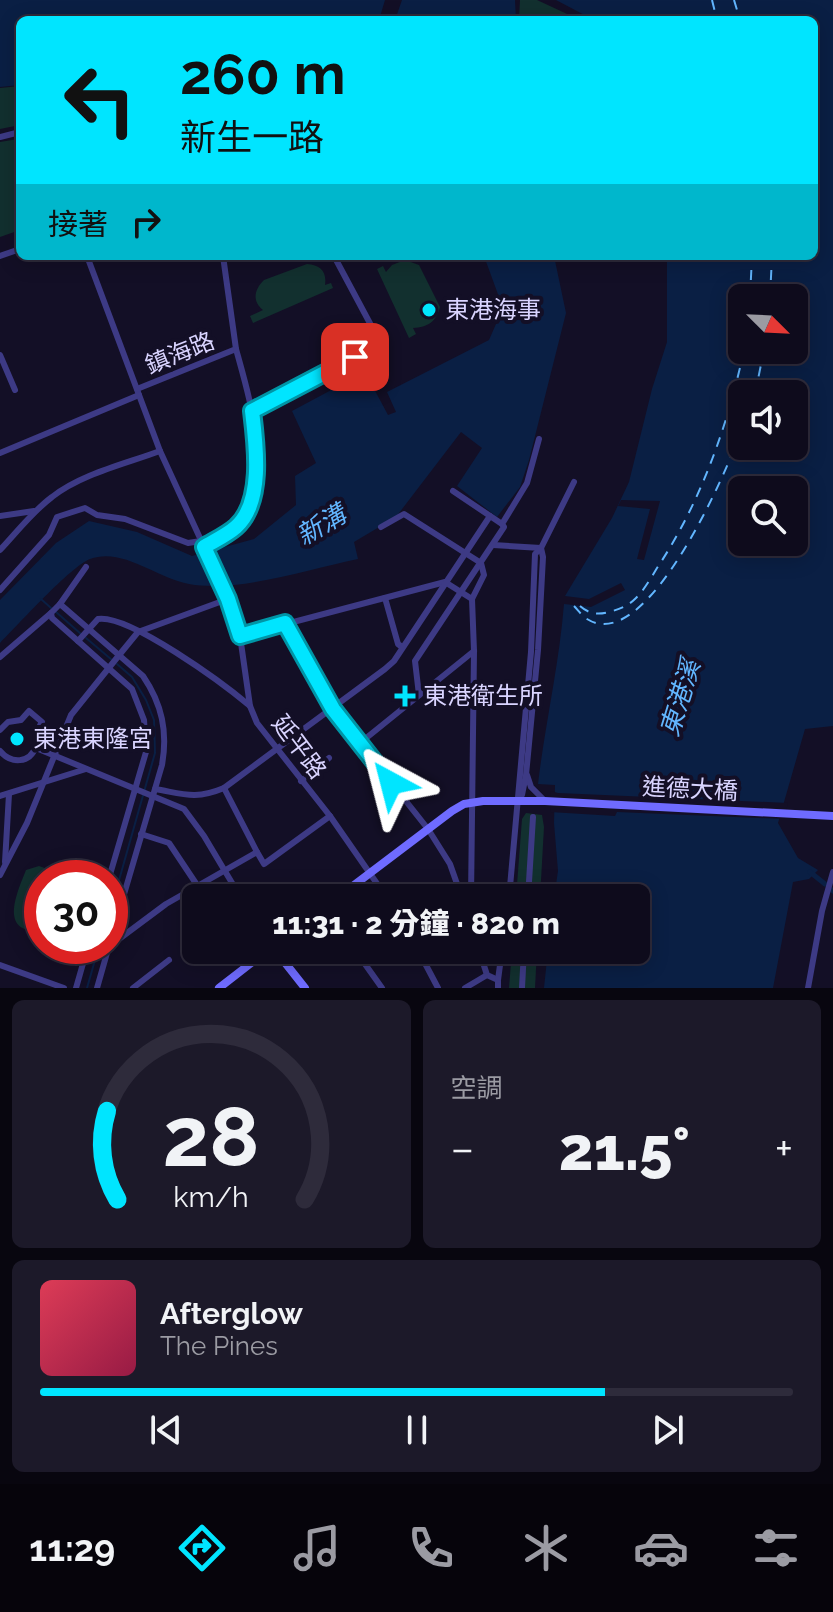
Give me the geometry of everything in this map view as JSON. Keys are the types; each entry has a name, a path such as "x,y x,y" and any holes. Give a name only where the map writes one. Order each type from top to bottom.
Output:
{"street":[{"name":"鎮海路","path":"88,260 138,392 236,349 224,260"},
{"path":"252,411 381,344 336,260"},
{"path":"204,548 236,527 253,494 257,440 236,349"},
{"path":"0,355 15,390"},
{"path":"0,453 138,392 160,451 204,548"},
{"path":"419,695 415,661 504,527 502,524 527,483 539,439"},
{"path":"0,550 34,511 55,494 80,481 160,451"},
{"path":"510,884 531,652 535,554 541,548 574,482"},
{"path":"453,491 502,524"},
{"path":"0,590 49,535 57,517 85,508 97,515 125,519 204,548"},
{"path":"0,516 34,511"},
{"path":"381,527 404,514 481,563 484,575 472,599 471,884"},
{"path":"146,792 194,797 224,788 385,669 490,516"},
{"path":"493,545 541,548"},
{"name":"延平路","path":"204,548 228,599 240,636 250,706 258,724 379,884"},
{"path":"519,802 526,775 539,635 541,548"},
{"path":"0,657 59,605 86,567"},
{"path":"240,636 445,582 472,599"},
{"path":"385,598 398,644 402,647"},
{"path":"0,874 22,835 71,715 118,656 138,632 228,599"},
{"path":"59,605 143,676 153,691 161,713 165,748 117,860"},
{"path":"51,613 52,618 110,666 132,689 144,720 146,792 141,834 128,880"},
{"path":"78,641 88,627 103,618 138,632 180,656 250,706"},
{"path":"285,623 333,709 428,829 450,864 457,884"},
{"path":"360,743 474,651"},
{"path":"0,730 8,722 21,720 29,711 42,722 36,730 36,748 29,757 21,761 6,758 0,751"},
{"path":"36,748 146,792 187,812 232,884"},
{"path":"301,781 329,758"},
{"path":"0,796 86,769"},
{"path":"526,775 531,787 545,801"},
{"path":"224,788 264,864 330,816"},
{"path":"5,862 9,794"},
{"name":"進德大橋","path":"473,802 545,801 833,816"},
{"path":"355,884 452,811 473,802"},
{"path":"529,884 533,817"},
{"path":"141,834 169,843 196,884"},
{"path":"199,884 257,852"},
{"path":"808,988 822,911 833,872"},
{"path":"128,932 182,894"},
{"path":"133,988 169,960"},
{"path":"76,988 83,964"},
{"path":"97,988 104,964"},
{"path":"219,988 250,964"},
{"path":"286,964 305,988"},
{"path":"365,964 382,988"},
{"path":"425,964 438,988"},
{"path":"483,964 487,975 498,984"},
{"path":"498,984 500,964"},
{"path":"522,988 523,964"},
{"path":"0,965 64,988"},
{"path":"465,988 487,975"}],"green space":[{"path":"520,0 537,0 571,16 519,16"},
{"path":"16,86 16,126 0,129 0,88"},
{"path":"16,139 16,231 0,237 0,142"},
{"path":"405,260 419,265 440,307 434,320 413,328 416,334 409,338 377,269 383,266 386,272 392,265"},
{"path":"307,264 322,270 325,285 331,283 333,288 253,323 250,316 263,310 257,303 256,295 264,280"},
{"path":"526,813 542,815 541,884 517,884 522,819"},
{"path":"24,875 24,928 15,917"},
{"path":"511,964 536,964 535,988 509,988"}],"water":[{"path":"0,0 385,0 380,16 16,16 16,85 0,87"},
{"path":"402,0 515,0 516,16 396,16"},
{"name":"東港溪","path":"556,0 833,0 833,726 805,729 778,823 798,858 818,870 809,879 793,882 773,988 544,988 547,964 650,964 650,884 556,884 555,785 538,784 564,604 591,607 625,590 621,583 589,599 565,596 612,518 629,482 667,342 667,260 818,260 818,16 586,16"},
{"name":"新溝","path":"485,260 555,260 566,313 520,487 497,517 457,486 482,448 461,432 396,517 354,542 358,559 274,579 209,586 177,581 127,560 102,556 81,564 0,643 0,600 56,543 89,521 137,532 192,556 254,539 296,505 295,476 316,463 292,411 365,372 388,415 396,412 387,392 489,340 503,308"}],"pier":[{"path":"621,500 660,501 644,560 637,559 650,509 618,506"},
{"path":"551,791 788,803 784,819 617,812 615,816 550,812"}],"waterway":[{"path":"41,599 51,608"},
{"path":"56,612 81,634"},
{"path":"86,638 112,660"},
{"path":"117,664 132,677 154,720 155,753 125,860"},
{"path":"810,872 825,884"},
{"path":"87,988 94,964"}],"ferry route":[{"path":"712,0 716,16"},
{"path":"734,0 739,16"},
{"path":"751,284 752,260"},
{"path":"771,284 772,260"},
{"path":"580,606 597,614 620,608 636,598 650,580 686,517 711,463 741,364"},
{"path":"758,380 761,364"},
{"path":"574,606 587,619 610,623 635,611 659,586 682,553 703,517 729,460"}],"place":[{"name":"東港海事","path":"429,310"},
{"name":"東港衛生所","path":"405,696"},
{"name":"東港東隆宮","path":"17,739"}],"route":[{"path":"355,357 252,411 257,440 253,494 236,527 204,547 228,599 240,636 285,623 333,709 391,783"}]}
